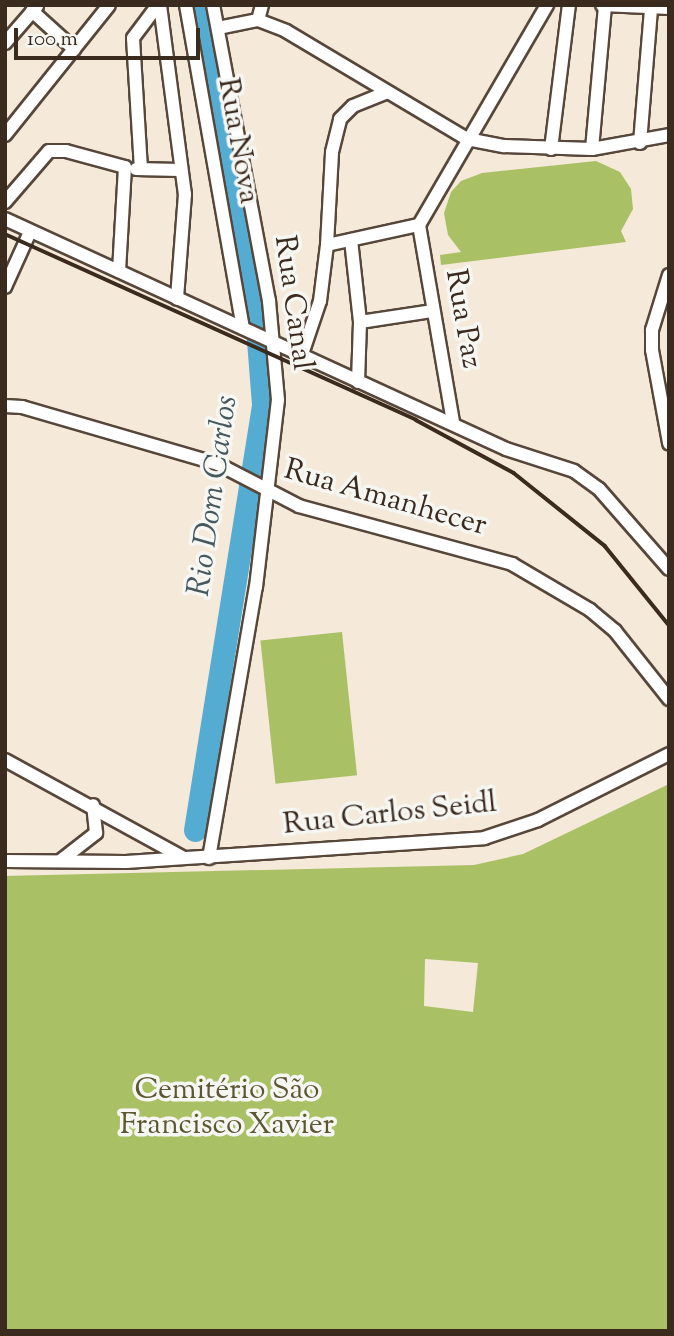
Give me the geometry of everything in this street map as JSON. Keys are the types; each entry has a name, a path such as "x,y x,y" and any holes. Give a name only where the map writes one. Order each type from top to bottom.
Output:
{"street":[{"path":"5,135 109,5"},
{"name":"Rua Nova","path":"186,5 248,330"},
{"name":"Rua Canal","path":"209,858 256,587 260,489 278,400 213,5"},
{"path":"258,20 262,5"},
{"path":"327,245 419,225 467,138 547,5"},
{"path":"551,149 569,5"},
{"path":"592,149 603,6 651,10 669,8"},
{"path":"158,7 186,220 177,299"},
{"path":"141,169 133,38 158,7"},
{"path":"5,43 35,8 74,50"},
{"path":"640,143 651,10"},
{"path":"218,28 258,20 286,31 386,93 467,138 551,149 592,149 640,143 669,135"},
{"path":"301,357 320,301 327,245 332,152 340,119 353,106 386,93"},
{"path":"5,202 43,153 57,149 125,167 180,170"},
{"path":"119,271 125,167"},
{"path":"5,219 270,340 301,357 453,422 506,449 585,477 669,569"},
{"name":"Rua Paz","path":"419,225 453,422"},
{"path":"5,287 30,232"},
{"path":"351,240 360,322 358,382"},
{"path":"669,275 652,330 652,351 669,443"},
{"path":"360,322 433,311"},
{"name":"Rua Amanhecer","path":"5,406 22,407 193,456 299,506 512,564 538,576 615,631 669,699"},
{"name":"Rua Carlos Seidl","path":"5,861 209,858 484,838 538,820 669,754"},
{"path":"5,760 93,805 184,858"},
{"path":"60,861 96,833 93,805"}],"green space":[{"path":"596,161 620,172 631,189 633,209 621,231 626,242 441,265 440,255 461,252 448,235 444,213 451,192 461,181 482,173"},
{"path":"342,632 357,775 276,784 260,641"},
{"name":"Cemitério São Francisco Xavier","path":"669,784 669,1331 5,1331 5,876 474,865 523,854","holes":["425,959 478,963 473,1012 424,1006"]}],"waterway":[{"name":"Rio Dom Carlos","path":"195,830 263,404 255,302 202,5"}],"railway":[{"path":"5,234 416,420 514,473 605,546 669,625"}]}
